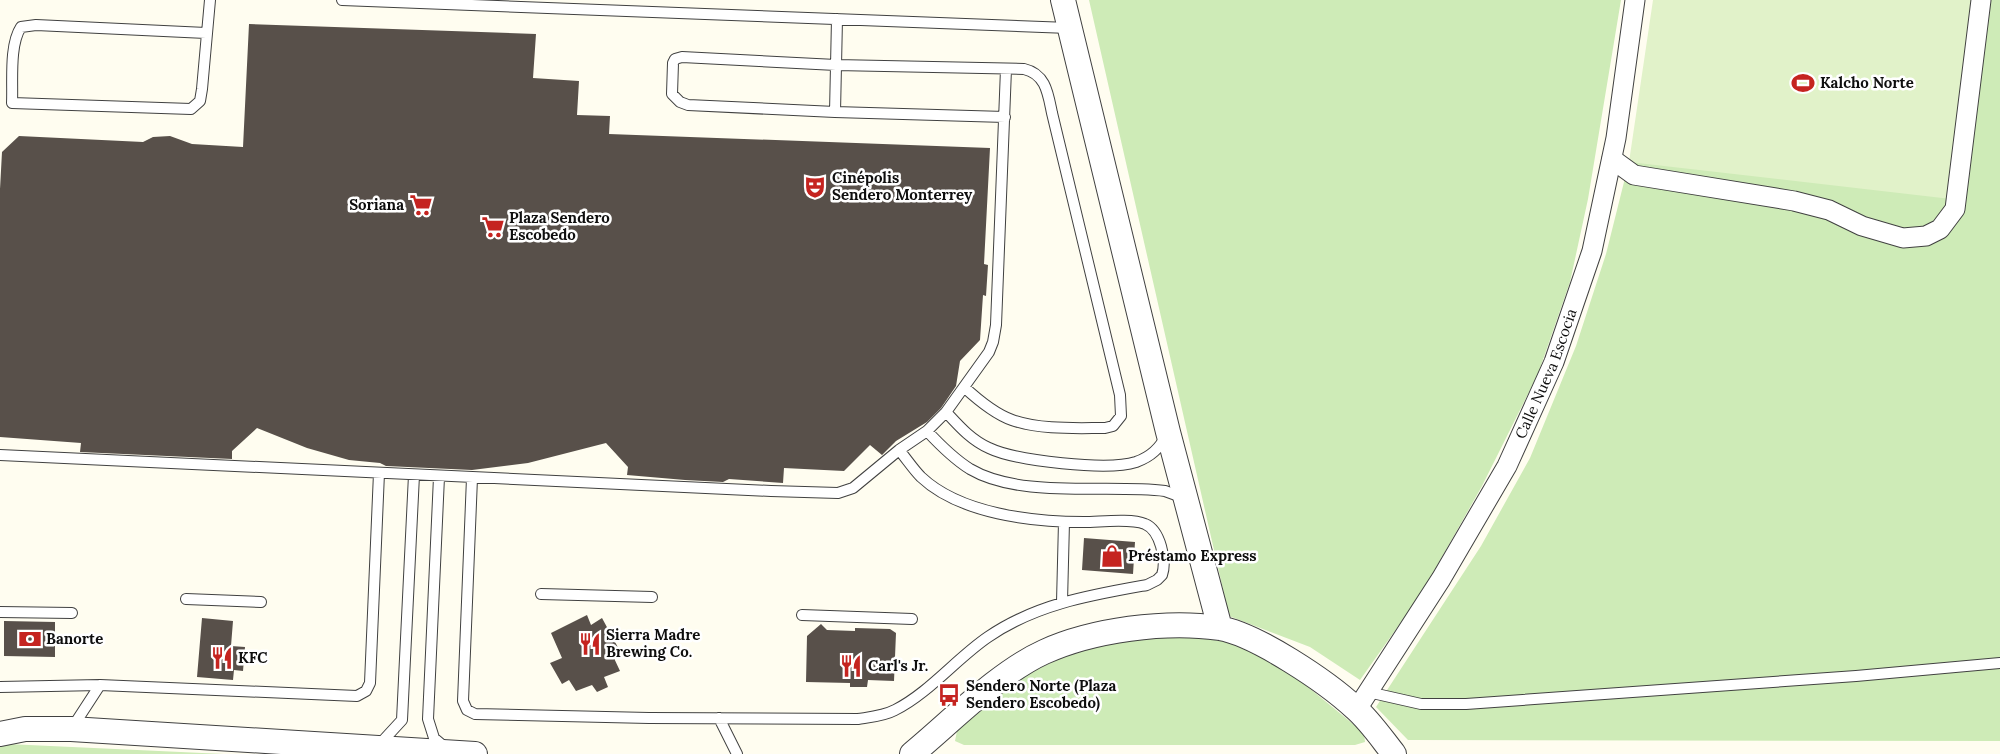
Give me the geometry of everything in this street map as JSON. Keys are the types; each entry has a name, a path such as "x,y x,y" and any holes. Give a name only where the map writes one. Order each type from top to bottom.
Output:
{"street":[{"path":"1063,0 1168,432 1220,628"},
{"name":"Calle Nueva Escocia","path":"1362,700 1441,580 1507,466 1554,362 1589,260 1612,159 1635,0"},
{"path":"1612,159 1634,175 1794,201 1829,210 1882,233 1903,238 1926,236 1940,229 1955,209 1981,0"},
{"path":"912,754 1000,679 1044,652 1104,632 1168,626 1220,628 1251,640 1284,657 1328,686 1362,700 1394,754"},
{"path":"0,734 25,729 71,729 214,736 374,750 475,754"}],"lane":[{"path":"206,33 36,24 21,28 16,34 14,45 12,103 191,109 200,101 210,0"},
{"path":"342,0 499,3 1069,28"},
{"path":"835,112 836,19"},
{"path":"964,387 1005,417 1034,424 1105,428 1117,423 1122,410 1046,87 1038,75 1032,71 1006,69 836,65 682,57 675,59 673,63 671,90 675,98 680,102 696,106 1005,117"},
{"path":"0,456 838,493 853,488 927,431 946,412 988,352 995,335 1006,69"},
{"path":"946,412 966,434 988,448 1013,457 1054,462 1130,464 1148,457 1157,450 1168,432"},
{"path":"927,431 958,461 986,476 1026,485 1165,492 1176,495 1188,506"},
{"path":"472,478 463,701 466,710 475,714 719,718 858,718 879,716 908,702 988,637 1028,614 1062,602 1152,583 1160,578 1164,568 1155,531 1142,523 1064,522 1014,517 955,499 921,477 900,450"},
{"path":"0,686 100,685 331,697 357,696 366,691 370,682 372,651 378,473"},
{"path":"374,750 402,720 414,475"},
{"path":"439,476 428,719 434,738 449,752"},
{"path":"1062,602 1064,522"},
{"path":"541,594 652,598"},
{"path":"186,599 261,602"},
{"path":"0,612 72,613"},
{"path":"802,615 912,619"},
{"path":"1362,700 1421,704 1466,704 1856,676 2000,663"},
{"path":"71,729 100,685"},
{"path":"719,718 737,754"}],"green space":[{"path":"1089,0 1621,0 1588,199 1570,282 1538,374 1482,486 1421,594 1360,680 1310,647 1229,616"},
{"name":"Kalcho Norte","path":"1653,0 1975,0 1951,199 1629,162"},
{"path":"1975,0 2000,0 2000,741 1408,740 1376,707 1481,546 1530,458 1576,346 1606,254 1629,162"},
{"path":"1175,634 1234,643 1280,664 1364,733 1365,742 1355,745 964,745 955,741 957,731 1021,677 1065,656 1123,639"},
{"path":"0,745 224,754 0,754"}],"building":[{"name":"Plaza Sendero Escobedo","path":"249,24 536,34 533,78 579,81 577,115 610,116 609,134 990,148 984,264 988,265 986,296 983,295 980,340 960,361 956,386 941,408 927,422 896,441 882,455 870,445 844,471 784,468 783,483 729,479 723,482 627,475 628,467 606,443 528,463 472,470 386,466 380,463 349,460 307,448 257,428 232,451 232,459 80,452 81,443 0,437 0,189 2,152 19,136 143,142 153,137 170,136 192,144 243,147"},
{"path":"1084,538 1135,542 1133,574 1082,570"},
{"path":"587,615 591,625 602,618 621,653 613,656 620,671 604,677 608,687 597,692 592,685 576,691 569,680 562,684 550,663 562,658 551,633"},
{"name":"KFC","path":"202,618 233,621 231,646 245,647 243,671 234,670 233,680 197,677"},
{"name":"Banorte","path":"4,621 55,622 55,657 4,656"},
{"name":"Carl's Jr.","path":"821,624 827,630 855,631 855,628 890,629 896,633 894,681 868,680 867,687 850,687 850,683 806,682 807,636"}],"place":[{"name":"Kalcho Norte","path":"1803,83"},
{"name":"Cinépolis Sendero Monterrey","path":"815,187"},
{"name":"Soriana","path":"421,205"},
{"name":"Plaza Sendero Escobedo","path":"493,227"},
{"name":"Préstamo Express","path":"1112,556"},
{"name":"Banorte","path":"30,639"},
{"name":"Sierra Madre Brewing Co.","path":"590,644"},
{"name":"KFC","path":"222,658"},
{"name":"Carl's Jr.","path":"851,666"},
{"name":"Sendero Norte (Plaza Sendero Escobedo)","path":"949,695"}]}
